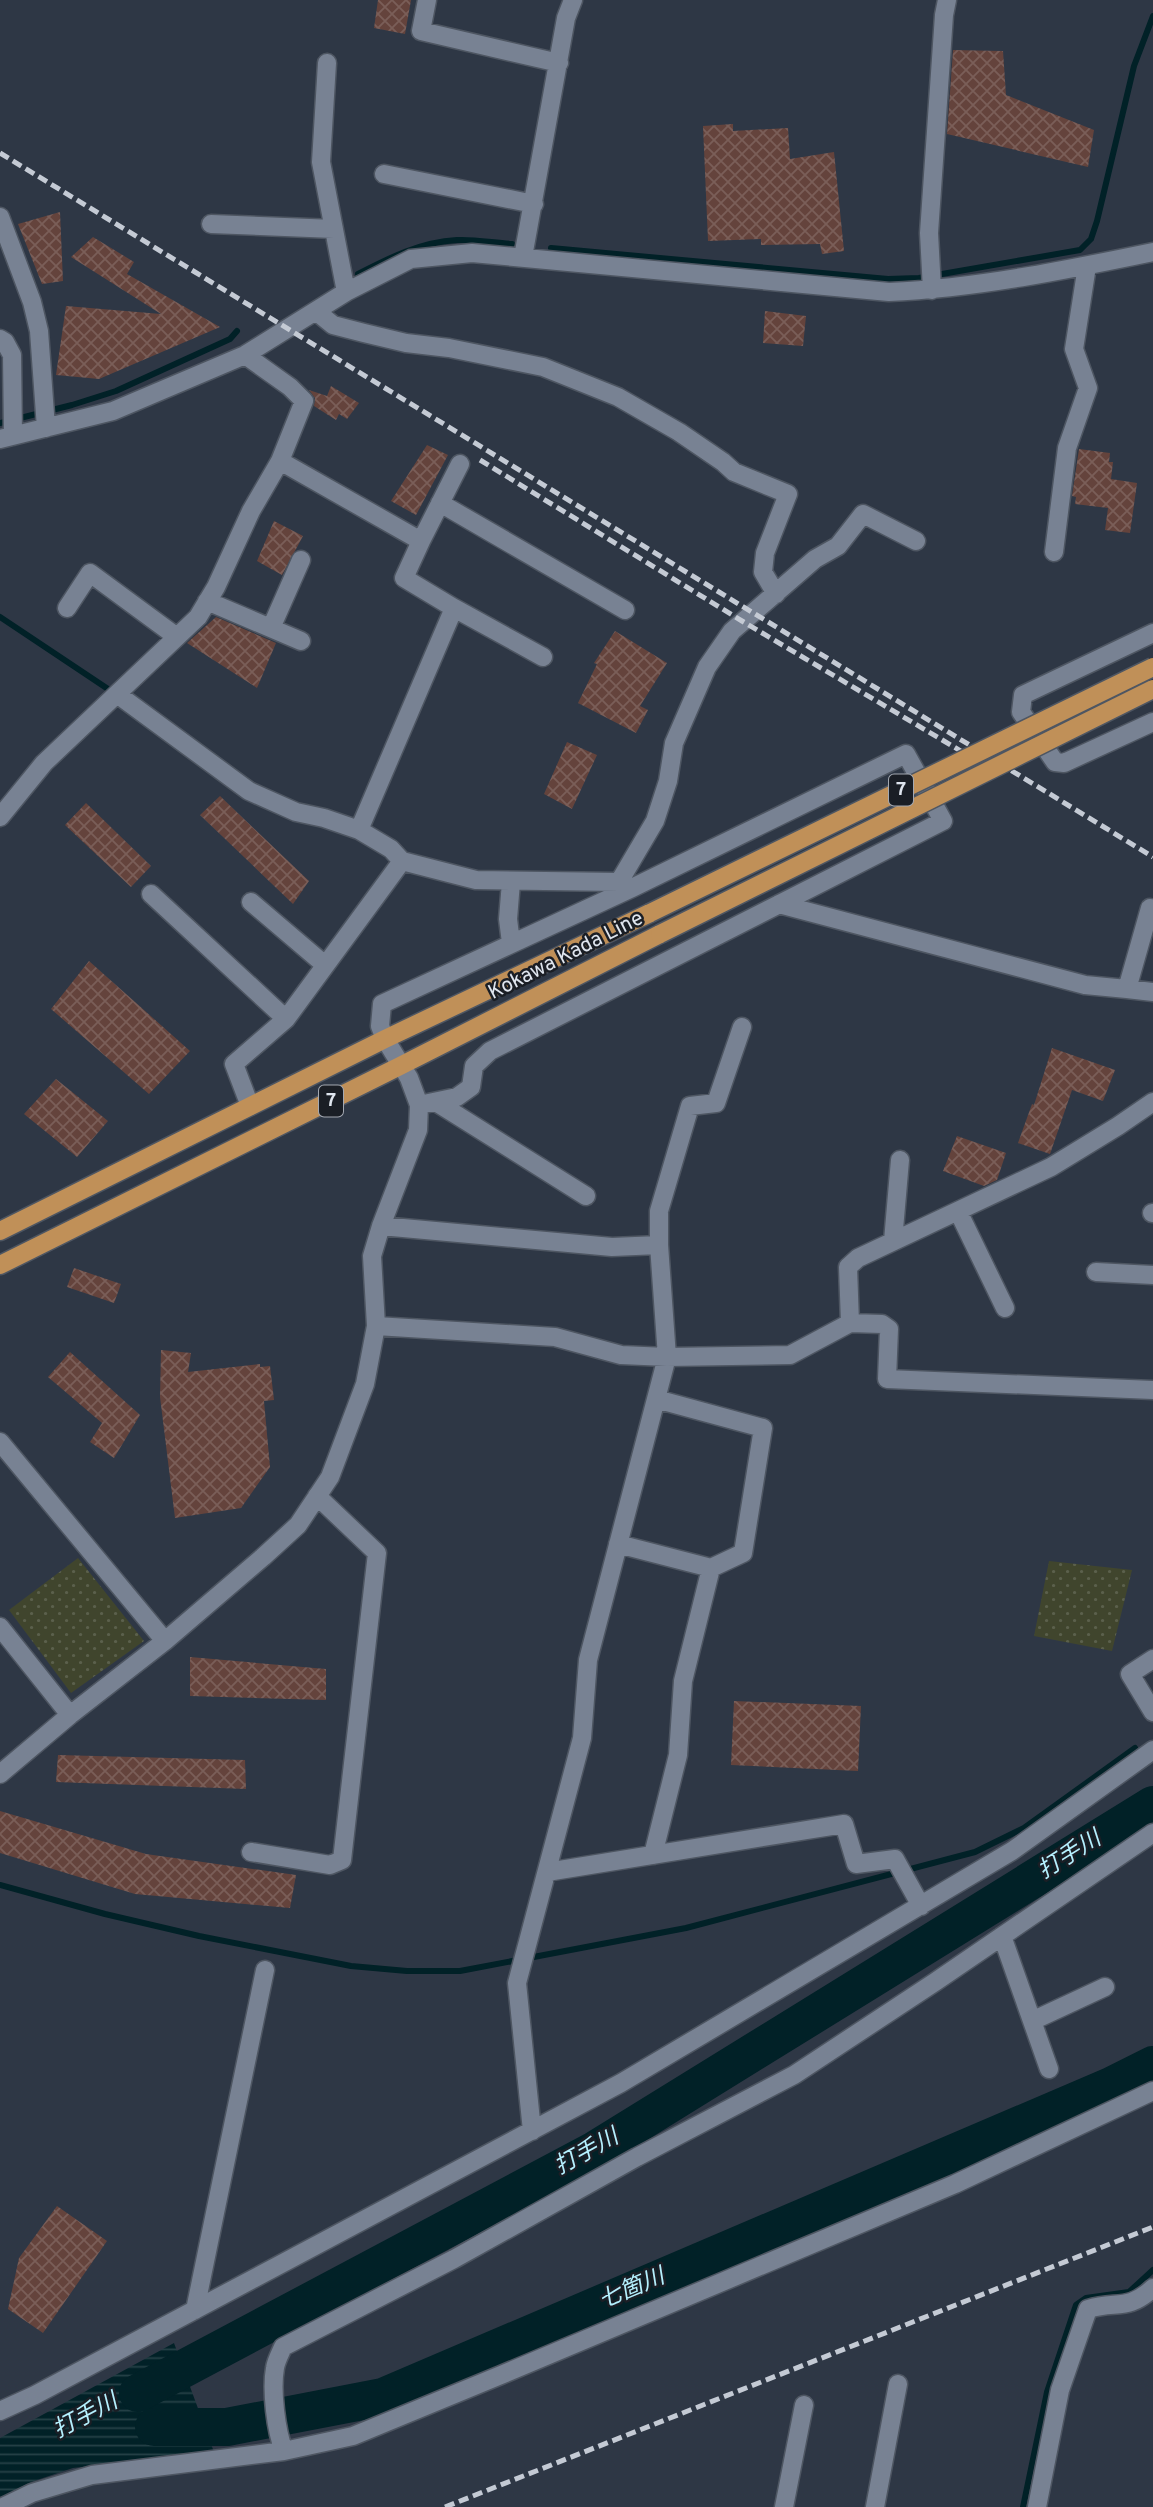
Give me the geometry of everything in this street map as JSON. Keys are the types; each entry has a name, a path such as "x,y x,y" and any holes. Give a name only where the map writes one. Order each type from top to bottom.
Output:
{"main road":[{"name":"Kokawa Kada Line","path":"0,1231 385,1040 1153,667"},
{"name":"Kokawa Kada Line","path":"0,1265 1153,690"}],"street":[{"path":"427,0 421,31 559,63"},
{"path":"523,257 566,18 573,0"},
{"path":"931,281 929,233 947,0"},
{"path":"327,63 321,162 346,292"},
{"path":"384,174 534,204"},
{"path":"0,218 32,302 38,331 46,422"},
{"path":"211,225 334,229"},
{"path":"0,339 5,342 12,355 13,405 9,433 46,422 113,411 245,355 346,292 411,260 472,253 889,292 931,281 1087,266 1153,251"},
{"path":"1055,552 1067,448 1088,388 1074,349 1087,266"},
{"path":"317,312 333,325 364,333 406,343 449,348 543,366 618,397 679,432 734,472 788,494 765,553 763,572 776,594"},
{"path":"0,817 44,763 198,617 208,601 251,511 279,461 304,401 290,387 245,355"},
{"path":"279,461 421,541"},
{"path":"460,464 404,578 543,657"},
{"path":"440,503 625,610"},
{"path":"626,885 656,821 668,780 674,743 707,667 732,631 815,559 838,546 863,514 916,541"},
{"path":"271,628 301,560"},
{"path":"68,608 90,573 177,636"},
{"path":"208,601 301,641"},
{"path":"359,830 454,608"},
{"path":"1153,633 1023,695 1021,712 1055,762 1064,763 1153,722"},
{"path":"117,694 249,791 296,812 359,830 391,849 401,861 476,880 626,885"},
{"path":"427,1103 457,1097 471,1087 474,1066 490,1051 943,821 906,754 626,885 383,1004 380,1026 385,1040 427,1103 586,1196"},
{"path":"250,1107 234,1064 286,1019 401,861"},
{"path":"511,882 508,919 511,943"},
{"path":"151,894 286,1019"},
{"path":"251,902 325,965"},
{"path":"779,904 1085,985 1153,992"},
{"path":"1127,989 1150,908"},
{"path":"532,2131 517,1983 582,1738 587,1660 667,1357 659,1211 690,1106 716,1103 741,1027"},
{"path":"850,1323 848,1268 858,1258 1051,1167 1153,1102"},
{"path":"0,1774 165,1641 298,1525 330,1477 365,1384 376,1326 372,1256 427,1103"},
{"path":"893,1241 900,1160"},
{"path":"958,1211 1005,1308"},
{"path":"381,1226 612,1247 659,1245"},
{"path":"1096,1272 1153,1275"},
{"path":"376,1326 555,1337 621,1355 667,1357 790,1355 850,1323 882,1324 889,1329 887,1379 1153,1390"},
{"path":"618,1544 711,1568 743,1553 763,1428 656,1399"},
{"path":"0,1442 165,1641"},
{"path":"251,1852 330,1865 342,1860 377,1553 317,1496"},
{"path":"653,1855 678,1755 683,1681 711,1568"},
{"path":"0,1627 70,1715"},
{"path":"1153,1659 1130,1674 1153,1712"},
{"path":"0,2411 36,2395 621,2083 1012,1852 1153,1749"},
{"path":"547,1872 844,1824 856,1864 895,1859 921,1906"},
{"path":"281,2444 275,2368 283,2347 454,2259 638,2157 794,2075 1153,1833"},
{"path":"1002,1936 1049,2069"},
{"path":"195,2310 265,1970"},
{"path":"1032,2021 1105,1987"},
{"path":"3,2507 32,2493 92,2475 281,2444 353,2436 955,2184 1153,2091"},
{"path":"1037,2507 1060,2390 1088,2309 1129,2305 1153,2288"},
{"path":"875,2507 898,2384"},
{"path":"784,2507 804,2405"}],"shaded area":[{"path":"78,1558 144,1641 71,1693 9,1610"},
{"path":"1049,1561 1132,1570 1112,1651 1034,1636"}],"water":[{"path":"174,2343 214,2452 73,2468 31,2482 0,2498 0,2438"}],"building":[{"path":"378,0 411,0 405,34 374,28"},
{"path":"953,50 1003,51 1006,95 1094,130 1088,167 947,134"},
{"path":"733,124 733,131 788,128 790,159 834,152 844,251 822,254 820,244 761,245 761,239 708,241 703,126"},
{"path":"60,212 63,281 42,284 18,224"},
{"path":"93,237 134,262 127,274 220,327 99,379 56,375 66,306 161,314 71,257"},
{"path":"765,311 806,316 803,346 763,343"},
{"path":"331,386 359,403 347,419 339,414 336,420 314,406 315,398 309,390 327,396"},
{"path":"427,445 448,455 416,515 391,501"},
{"path":"1079,449 1110,453 1109,462 1113,462 1111,479 1137,483 1130,533 1105,530 1108,508 1075,504 1076,497 1072,496"},
{"path":"274,521 303,536 282,575 257,561"},
{"path":"216,617 276,643 257,688 187,643"},
{"path":"615,631 667,663 640,706 648,710 636,733 578,703 597,664 594,663"},
{"path":"567,742 597,755 572,809 544,794"},
{"path":"220,796 309,881 293,904 200,815"},
{"path":"86,803 151,866 131,887 65,825"},
{"path":"89,961 190,1051 149,1094 51,1009"},
{"path":"1052,1048 1115,1070 1103,1101 1072,1090 1050,1154 1018,1143 1032,1104 1034,1105"},
{"path":"56,1079 108,1121 77,1157 24,1114"},
{"path":"957,1136 1006,1153 997,1180 984,1186 943,1171"},
{"path":"74,1268 121,1284 114,1303 67,1287"},
{"path":"161,1350 191,1353 188,1372 260,1364 260,1367 270,1366 274,1400 264,1401 270,1467 241,1508 175,1518 160,1397"},
{"path":"70,1352 140,1415 114,1458 90,1442 102,1423 48,1377"},
{"path":"190,1657 326,1669 326,1700 190,1696"},
{"path":"734,1701 861,1706 858,1771 731,1765"},
{"path":"58,1755 245,1760 246,1789 56,1782"},
{"path":"0,1811 146,1854 296,1875 290,1908 135,1894 0,1853"},
{"path":"57,2206 107,2241 43,2333 8,2309 19,2258"}],"waterway":[{"path":"551,248 888,279 919,278 1080,250 1091,239 1097,221 1134,66 1153,16"},
{"path":"358,274 418,247 443,241 512,244"},
{"path":"0,423 116,391 230,339 237,331"},
{"path":"0,617 108,689"},
{"path":"0,1885 199,1936 351,1966 407,1971 460,1971 686,1928 975,1852 1024,1828 1135,1748"},
{"name":"打手川","path":"138,2393 595,2150 1153,1805"},
{"name":"七箇川","path":"154,2427 227,2427 383,2397 1111,2086 1153,2065"},
{"path":"1023,2507 1047,2392 1076,2305 1086,2298 1129,2292 1153,2270"}],"railway":[{"path":"0,153 1153,857"},
{"path":"480,460 742,621 986,766"},
{"path":"445,2507 1153,2227"}]}
